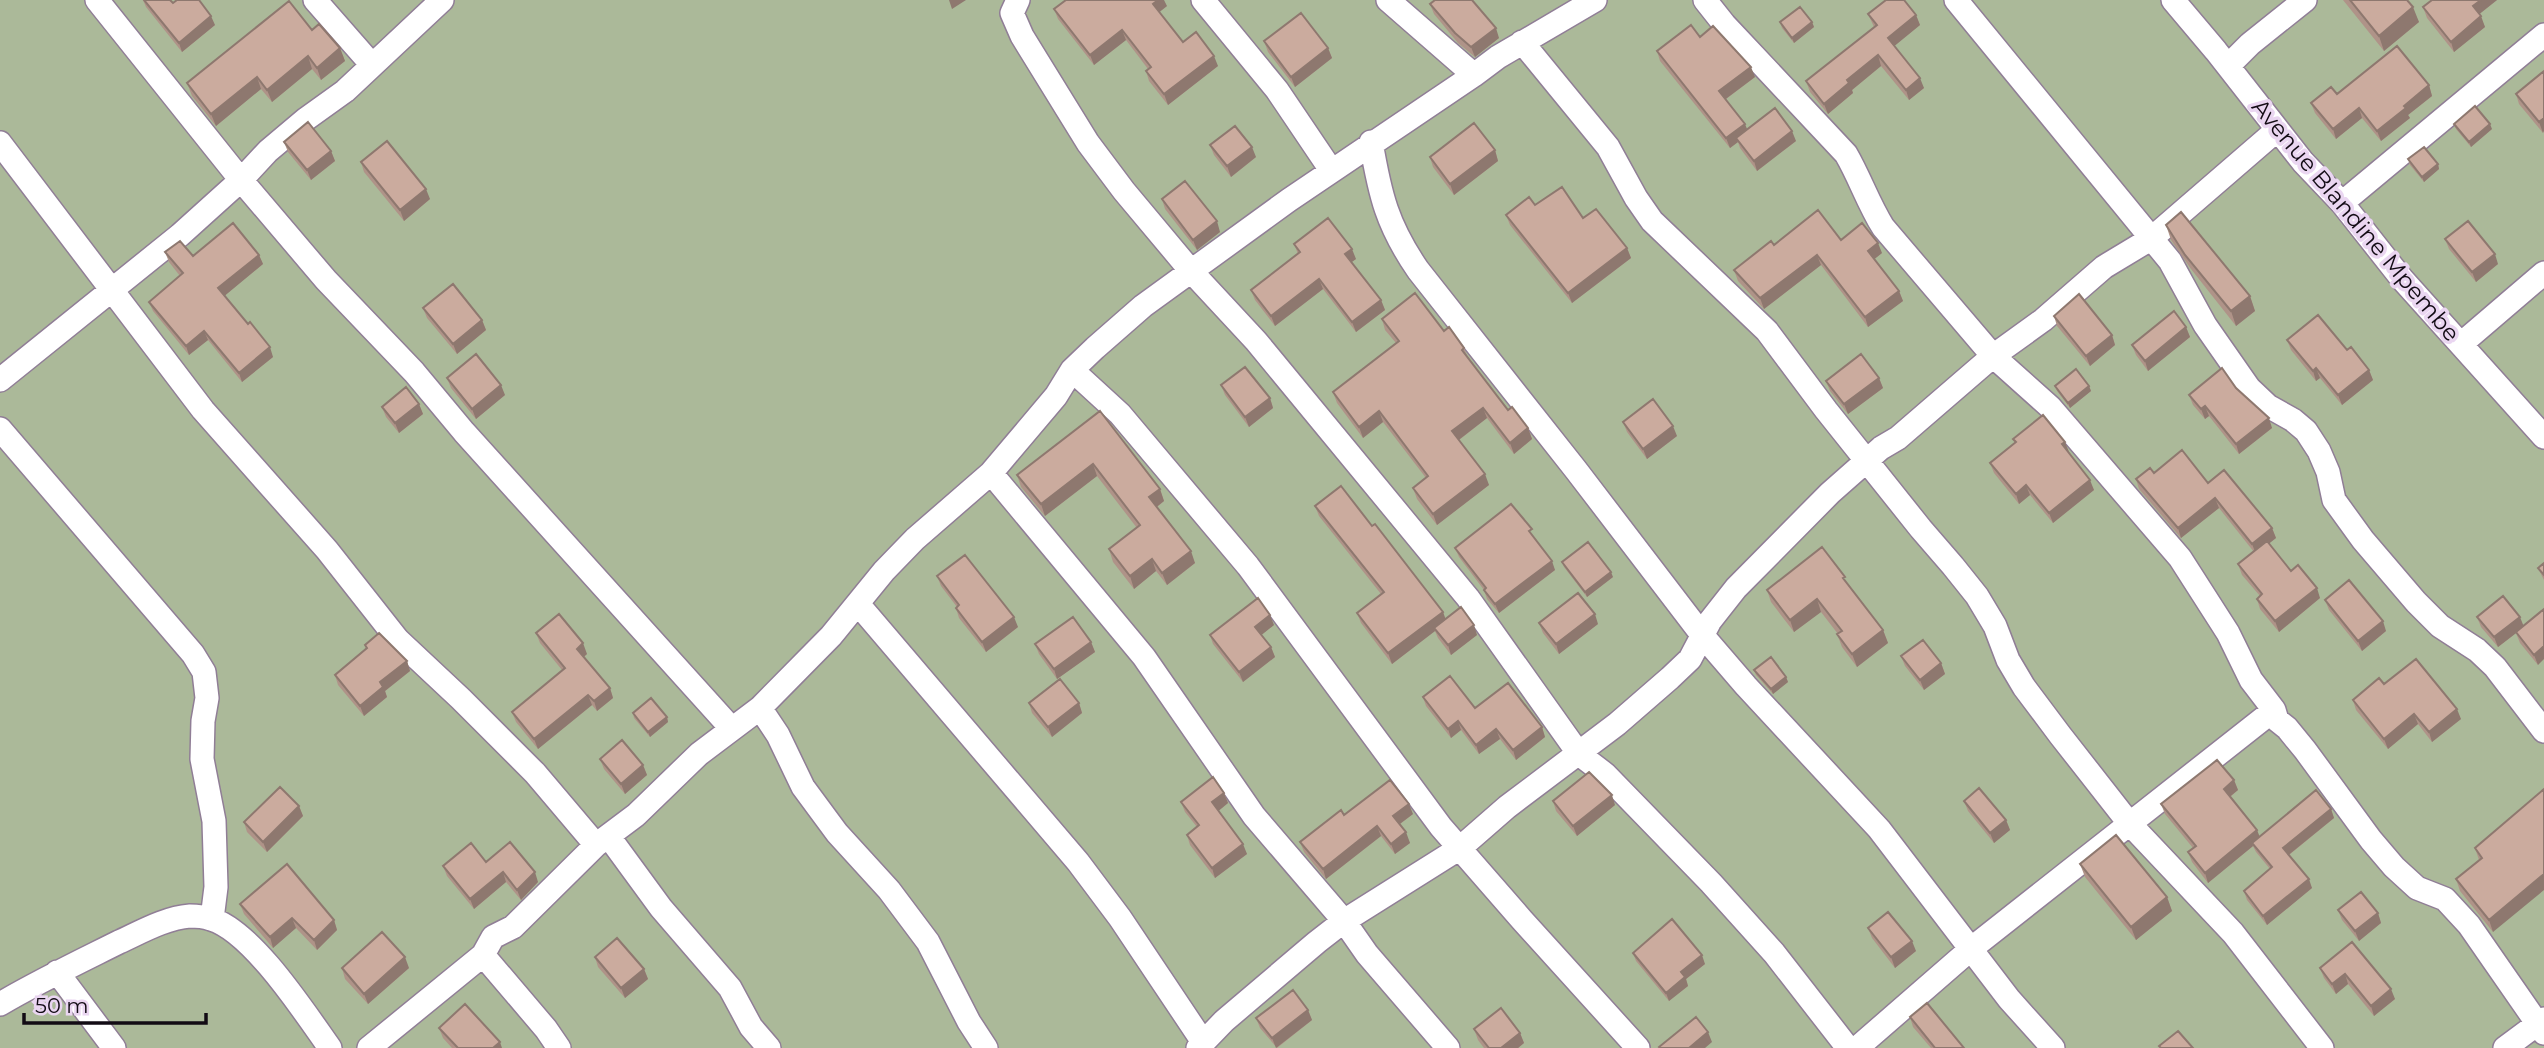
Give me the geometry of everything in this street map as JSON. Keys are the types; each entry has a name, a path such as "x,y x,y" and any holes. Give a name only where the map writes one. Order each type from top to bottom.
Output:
{"street":[{"path":"97,0 241,180 326,280 414,372 474,443 732,729"},
{"path":"315,0 372,65"},
{"path":"0,380 110,289 162,251 241,180 268,151 345,91 442,0"},
{"path":"1018,0 1012,13 1022,36 1082,133 1124,191 1191,271 1256,341 1468,597 1579,754 1605,774 1720,893 1774,953 1848,1048"},
{"path":"1203,0 1278,90 1331,170"},
{"path":"1388,0 1474,75"},
{"path":"369,1048 483,956 493,937 513,927 602,841 636,815 699,754 760,708 831,636 884,571 990,472 1056,396 1072,370 1143,306 1371,142 1522,41 1595,0"},
{"path":"1705,0 1846,155 1859,176 1869,205 1883,227 1993,356 2050,407 2180,558 2228,633 2251,680 2274,710 2277,720 2305,750 2371,840 2417,888 2445,899 2469,925 2542,1025 2505,1048"},
{"path":"1956,0 2170,261 2211,334 2249,388 2268,406 2306,431 2328,472 2334,500 2363,540 2440,626 2477,650 2495,667 2544,731"},
{"name":"Avenue Blandine Mpembe","path":"2173,0 2277,131 2342,203 2402,279 2544,437"},
{"path":"2228,66 2305,0"},
{"path":"2342,203 2544,35"},
{"path":"1522,41 1608,148 1652,221 1767,331 1826,410 1977,596 1995,625 2008,660 2024,687 2129,823 2233,933 2322,1048"},
{"path":"858,604 1078,862 1119,918 1201,1045 1256,993 1344,921 1460,848 1507,807 1616,724 1690,659 1717,612 1736,588 1830,493 2104,267 2152,238 2277,131"},
{"path":"1371,142 1383,203 1400,243 1418,270 1568,459 1703,636 1879,829 2009,999 2053,1048"},
{"path":"0,143 203,410 327,550 398,640 461,699 602,841 730,988 751,1027 769,1048"},
{"path":"2461,344 2544,273"},
{"path":"1072,370 1120,414 1248,566 1441,827 1638,1048"},
{"path":"0,429 193,654 204,671 207,698 203,721 202,759 214,821 216,887 212,919"},
{"path":"990,472 1144,657 1254,816 1448,1048"},
{"path":"760,708 778,735 803,788 837,833 889,890 928,942 986,1048"},
{"path":"1857,1048 1972,948 2274,710"},
{"path":"0,1004 57,972 161,923 190,916 212,919 246,941 330,1048"},
{"path":"483,956 538,1019 559,1048"},
{"path":"57,972 114,1048"}],"green space":[{"path":"0,0 2544,0 2544,1048 0,1048"}],"building":[{"path":"144,0 170,0 173,3 177,0 199,0 211,16 179,43"},
{"path":"1066,0 1158,0 1153,4 1183,42 1196,32 1214,56 1164,94 1146,71 1151,67 1122,30 1090,55 1054,9"},
{"path":"1435,0 1472,0 1496,28 1471,47 1430,4"},
{"path":"1886,0 1904,0 1916,15 1888,38 1920,78 1906,90 1878,55 1847,80 1849,83 1824,104 1806,81 1877,25 1868,14"},
{"path":"2350,0 2407,0 2413,7 2379,36"},
{"path":"2432,0 2481,0 2473,6 2481,16 2451,42 2423,7"},
{"path":"289,1 312,30 319,24 340,48 317,68 308,56 267,90 257,77 211,114 187,83"},
{"path":"1800,7 1812,22 1792,38 1780,22"},
{"path":"1301,13 1328,48 1291,77 1264,41"},
{"path":"1691,25 1700,37 1713,26 1751,67 1719,91 1745,124 1726,138 1657,51"},
{"path":"2397,46 2429,85 2377,131 2359,108 2333,129 2311,103 2331,87 2337,94"},
{"path":"2544,71 2544,118 2539,122 2516,94"},
{"path":"2475,106 2490,124 2469,142 2454,124"},
{"path":"1775,108 1792,131 1754,161 1736,138"},
{"path":"308,122 331,151 307,170 284,142"},
{"path":"1474,123 1495,150 1450,184 1430,157"},
{"path":"1235,126 1252,147 1227,166 1210,145"},
{"path":"387,141 426,189 400,210 361,162"},
{"path":"2424,147 2438,164 2422,177 2408,159"},
{"path":"1185,181 1217,221 1193,240 1162,199"},
{"path":"1562,187 1583,218 1596,209 1627,248 1568,293 1506,215 1529,197 1535,205"},
{"path":"1818,210 1841,240 1862,223 1878,243 1868,251 1899,291 1865,317 1817,255 1760,298 1734,270 1771,241 1774,245"},
{"path":"2181,212 2250,296 2231,311 2185,255 2166,225"},
{"path":"1328,218 1352,249 1345,254 1381,300 1352,322 1319,279 1271,316 1251,290 1300,252 1294,244"},
{"path":"2468,221 2495,254 2472,272 2445,239"},
{"path":"233,223 259,255 218,288 270,347 239,373 204,331 186,346 149,302 183,273 165,252 180,241 193,256"},
{"path":"453,284 482,320 453,344 423,308"},
{"path":"1415,293 1444,331 1449,327 1464,348 1462,350 1508,410 1512,407 1528,428 1510,443 1483,408 1452,431 1485,474 1433,514 1413,488 1428,476 1379,411 1359,427 1333,392 1399,341 1382,319"},
{"path":"2079,294 2112,335 2086,356 2054,316"},
{"path":"2174,311 2186,327 2145,361 2132,345"},
{"path":"2318,315 2347,350 2351,347 2369,370 2338,395 2316,368 2313,371 2287,340"},
{"path":"476,354 501,385 472,409 447,378"},
{"path":"1861,354 1879,378 1844,404 1826,381"},
{"path":"1245,367 1270,398 1245,417 1221,385"},
{"path":"2222,368 2236,388 2269,418 2236,444 2205,406 2201,409 2189,395"},
{"path":"2076,369 2089,386 2068,403 2055,386"},
{"path":"406,387 419,404 395,423 382,407"},
{"path":"1653,399 1673,426 1643,449 1623,422"},
{"path":"1100,411 1160,489 1149,497 1191,551 1162,573 1152,559 1130,576 1109,549 1140,525 1093,464 1041,504 1017,475"},
{"path":"2043,415 2090,480 2049,513 2026,485 2016,494 1990,463 2016,442 2013,439"},
{"path":"2182,450 2208,483 2224,470 2272,528 2252,544 2215,498 2178,528 2136,479 2150,468 2154,473"},
{"path":"1341,486 1372,526 1375,524 1443,612 1388,653 1357,613 1384,592 1315,506"},
{"path":"1511,504 1532,529 1529,531 1552,561 1495,604 1455,548"},
{"path":"2267,541 2291,571 2298,565 2317,588 2275,621 2257,599 2262,594 2238,564"},
{"path":"1588,542 1611,572 1585,592 1562,562"},
{"path":"1822,547 1883,630 1852,654 1837,634 1842,631 1817,599 1790,620 1767,590"},
{"path":"965,555 1014,617 982,642 956,608 959,605 937,576"},
{"path":"2544,563 2544,575 2538,568"},
{"path":"2349,580 2383,621 2358,641 2325,600"},
{"path":"1578,593 1595,614 1556,644 1539,623"},
{"path":"2503,596 2520,617 2494,637 2477,617"},
{"path":"1258,598 1270,615 1255,627 1271,647 1239,672 1210,635"},
{"path":"1461,607 1474,625 1448,645 1434,628"},
{"path":"2544,609 2544,646 2534,655 2516,632"},
{"path":"559,614 583,643 577,649 610,688 594,701 588,695 534,739 512,712 565,668 536,633"},
{"path":"1073,617 1091,642 1054,669 1035,644"},
{"path":"379,633 407,661 380,682 383,687 360,706 335,675 367,648 365,645"},
{"path":"1923,640 1941,663 1920,680 1901,656"},
{"path":"1771,657 1786,677 1771,689 1754,670"},
{"path":"2416,659 2457,709 2429,732 2414,714 2384,739 2353,700 2379,678 2384,684"},
{"path":"1450,676 1475,708 1508,683 1542,727 1513,750 1496,729 1476,745 1458,721 1448,729 1423,697"},
{"path":"1060,679 1079,703 1048,727 1029,703"},
{"path":"651,698 667,717 648,732 633,713"},
{"path":"622,740 643,765 621,784 600,759"},
{"path":"2217,760 2234,780 2224,789 2257,830 2205,873 2188,852 2196,846 2161,804"},
{"path":"1589,772 1612,795 1573,826 1553,801"},
{"path":"1213,777 1224,793 1212,802 1243,844 1212,868 1187,835 1199,825 1181,802"},
{"path":"1390,780 1409,804 1393,816 1406,832 1391,844 1377,826 1323,869 1300,842 1341,810 1344,815"},
{"path":"280,787 299,806 263,842 244,822"},
{"path":"1979,788 2006,820 1990,833 1964,801"},
{"path":"2544,789 2544,874 2489,920 2456,879 2482,858 2475,848"},
{"path":"2316,790 2331,809 2283,848 2309,879 2263,916 2244,891 2272,867 2252,843"},
{"path":"2116,835 2167,897 2131,927 2080,864"},
{"path":"510,842 535,872 517,890 503,872 470,899 443,866 471,843 486,862"},
{"path":"287,864 334,920 314,940 292,918 270,937 240,904"},
{"path":"2361,892 2378,913 2355,931 2338,910"},
{"path":"1888,912 1912,941 1891,957 1868,928"},
{"path":"1672,919 1702,955 1681,972 1685,977 1666,993 1633,953"},
{"path":"382,932 405,957 364,994 342,968"},
{"path":"617,938 644,969 621,988 595,957"},
{"path":"2352,942 2391,989 2371,1006 2345,974 2332,984 2320,968"},
{"path":"1293,990 1308,1010 1272,1038 1256,1018"},
{"path":"1927,1003 1964,1048 1935,1048 1910,1017"},
{"path":"465,1004 500,1042 493,1048 458,1048 439,1028"},
{"path":"1501,1008 1520,1033 1501,1048 1489,1048 1474,1029"},
{"path":"1696,1017 1708,1032 1689,1048 1659,1047"},
{"path":"2178,1031 2193,1048 2159,1046"}]}
